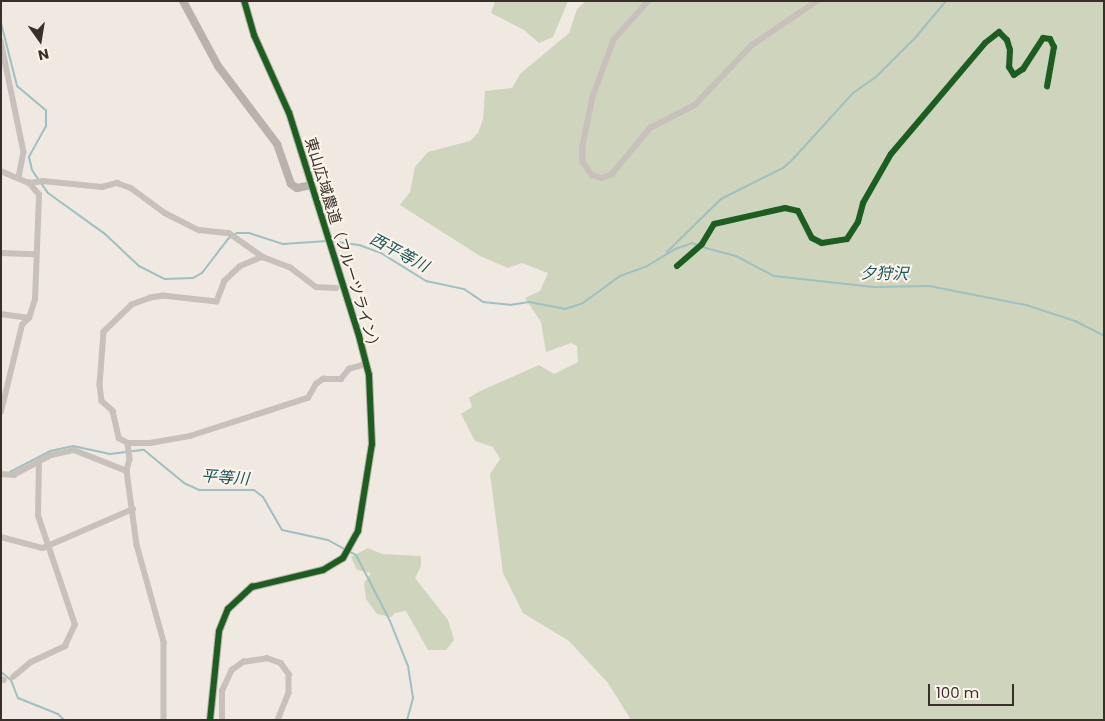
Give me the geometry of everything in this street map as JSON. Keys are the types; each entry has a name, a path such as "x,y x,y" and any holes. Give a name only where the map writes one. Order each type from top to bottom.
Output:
{"street":[{"path":"183,1 218,66 277,144 291,184 297,188 312,185"},
{"name":"東山広域農道（フルーツライン）","path":"210,720 220,631 234,600 264,583 310,574 333,566 351,548 358,531 372,444 366,364 328,234 289,113 254,35 244,1"},
{"path":"649,1 614,40 593,97 583,146 583,162 592,175 602,178 612,174 650,128 695,105 752,45 816,1"},
{"path":"677,266 702,244 714,224 785,208 798,211 812,238 822,243 847,239 858,222 863,202 891,154 985,43 999,32 1007,40 1010,50 1009,67 1014,75 1023,69 1044,38 1050,39 1054,47 1048,86"},
{"path":"1,41 24,152 19,178"},
{"path":"1,171 32,183 43,181 102,187 117,183 131,188 165,213 199,230 229,234 263,257 291,268 316,287 336,288"},
{"path":"1,412 22,325 29,318 35,300 35,254 39,195 32,183"},
{"path":"1,253 35,254"},
{"path":"164,720 164,642 137,545 127,471 130,454 128,445 119,438 113,412 102,401 100,385 104,332 132,306 151,298 163,296 217,302 225,281 240,268 263,257"},
{"path":"1,314 29,318"},
{"path":"128,445 190,436 267,413 308,398 316,384 323,379 341,379 349,370 366,364"},
{"path":"2,473 12,474 63,452 80,451 127,471"},
{"path":"13,677 31,662 65,646 75,625 38,516 38,462"},
{"path":"1,537 43,548 133,509"},
{"path":"222,720 222,691 232,670 243,662 267,658 281,663 289,674 288,693 278,720"}],"green space":[{"path":"495,1 568,1 553,37 539,43 524,30 491,13"},
{"path":"586,1 1104,1 1104,720 631,720 608,683 569,641 523,613 503,573 490,474 500,459 493,447 475,441 461,414 472,407 469,398 478,392 539,365 554,374 578,362 577,346 571,343 546,352 541,322 525,298 540,291 548,273 522,263 508,268 480,256 400,205 410,192 415,167 428,152 470,141 478,133 483,119 485,91 512,88 520,74 569,33 577,9"},
{"path":"368,548 382,554 421,556 421,566 415,578 448,620 454,640 446,650 428,650 406,611 395,613 391,617 377,614 366,599 364,583 371,573 357,570 351,557"}],"waterway":[{"path":"667,252 721,199 783,168 853,93 877,76 915,38 946,1"},
{"name":"西平等川","path":"1,23 17,86 46,110 46,126 29,157 32,170 38,179"},
{"name":"西平等川","path":"41,183 48,193 105,234 139,266 165,279 193,278 202,273 228,239 237,233 249,233 283,244 327,241"},
{"name":"西平等川","path":"331,241 359,245 381,253 426,281 464,289 483,302 510,305 529,302 565,309 583,303 620,276 647,266 675,249 692,243 698,245"},
{"name":"夕狩沢","path":"702,247 736,256 774,276 873,287 929,286 1026,305 1075,321 1104,336"},
{"name":"平等川","path":"10,472 50,451 73,446 110,454 144,450 184,483 199,490 254,490 263,497 282,530 328,540 346,550"},
{"name":"平等川","path":"350,552 356,555 390,621 408,666 413,698 407,720"},
{"path":"1,672 11,680 18,698 58,714 64,720"}],"cycle path":[{"path":"210,720 219,631 228,609 252,587 323,570 343,558 358,531 372,444 369,375 359,336 289,113 254,35 244,1"},
{"path":"677,266 702,244 714,224 785,208 798,211 812,238 822,243 847,239 858,222 863,203 891,154 985,43 999,32 1007,40 1010,50 1009,67 1014,75 1023,69 1043,38 1050,39 1054,47 1047,86"}]}
